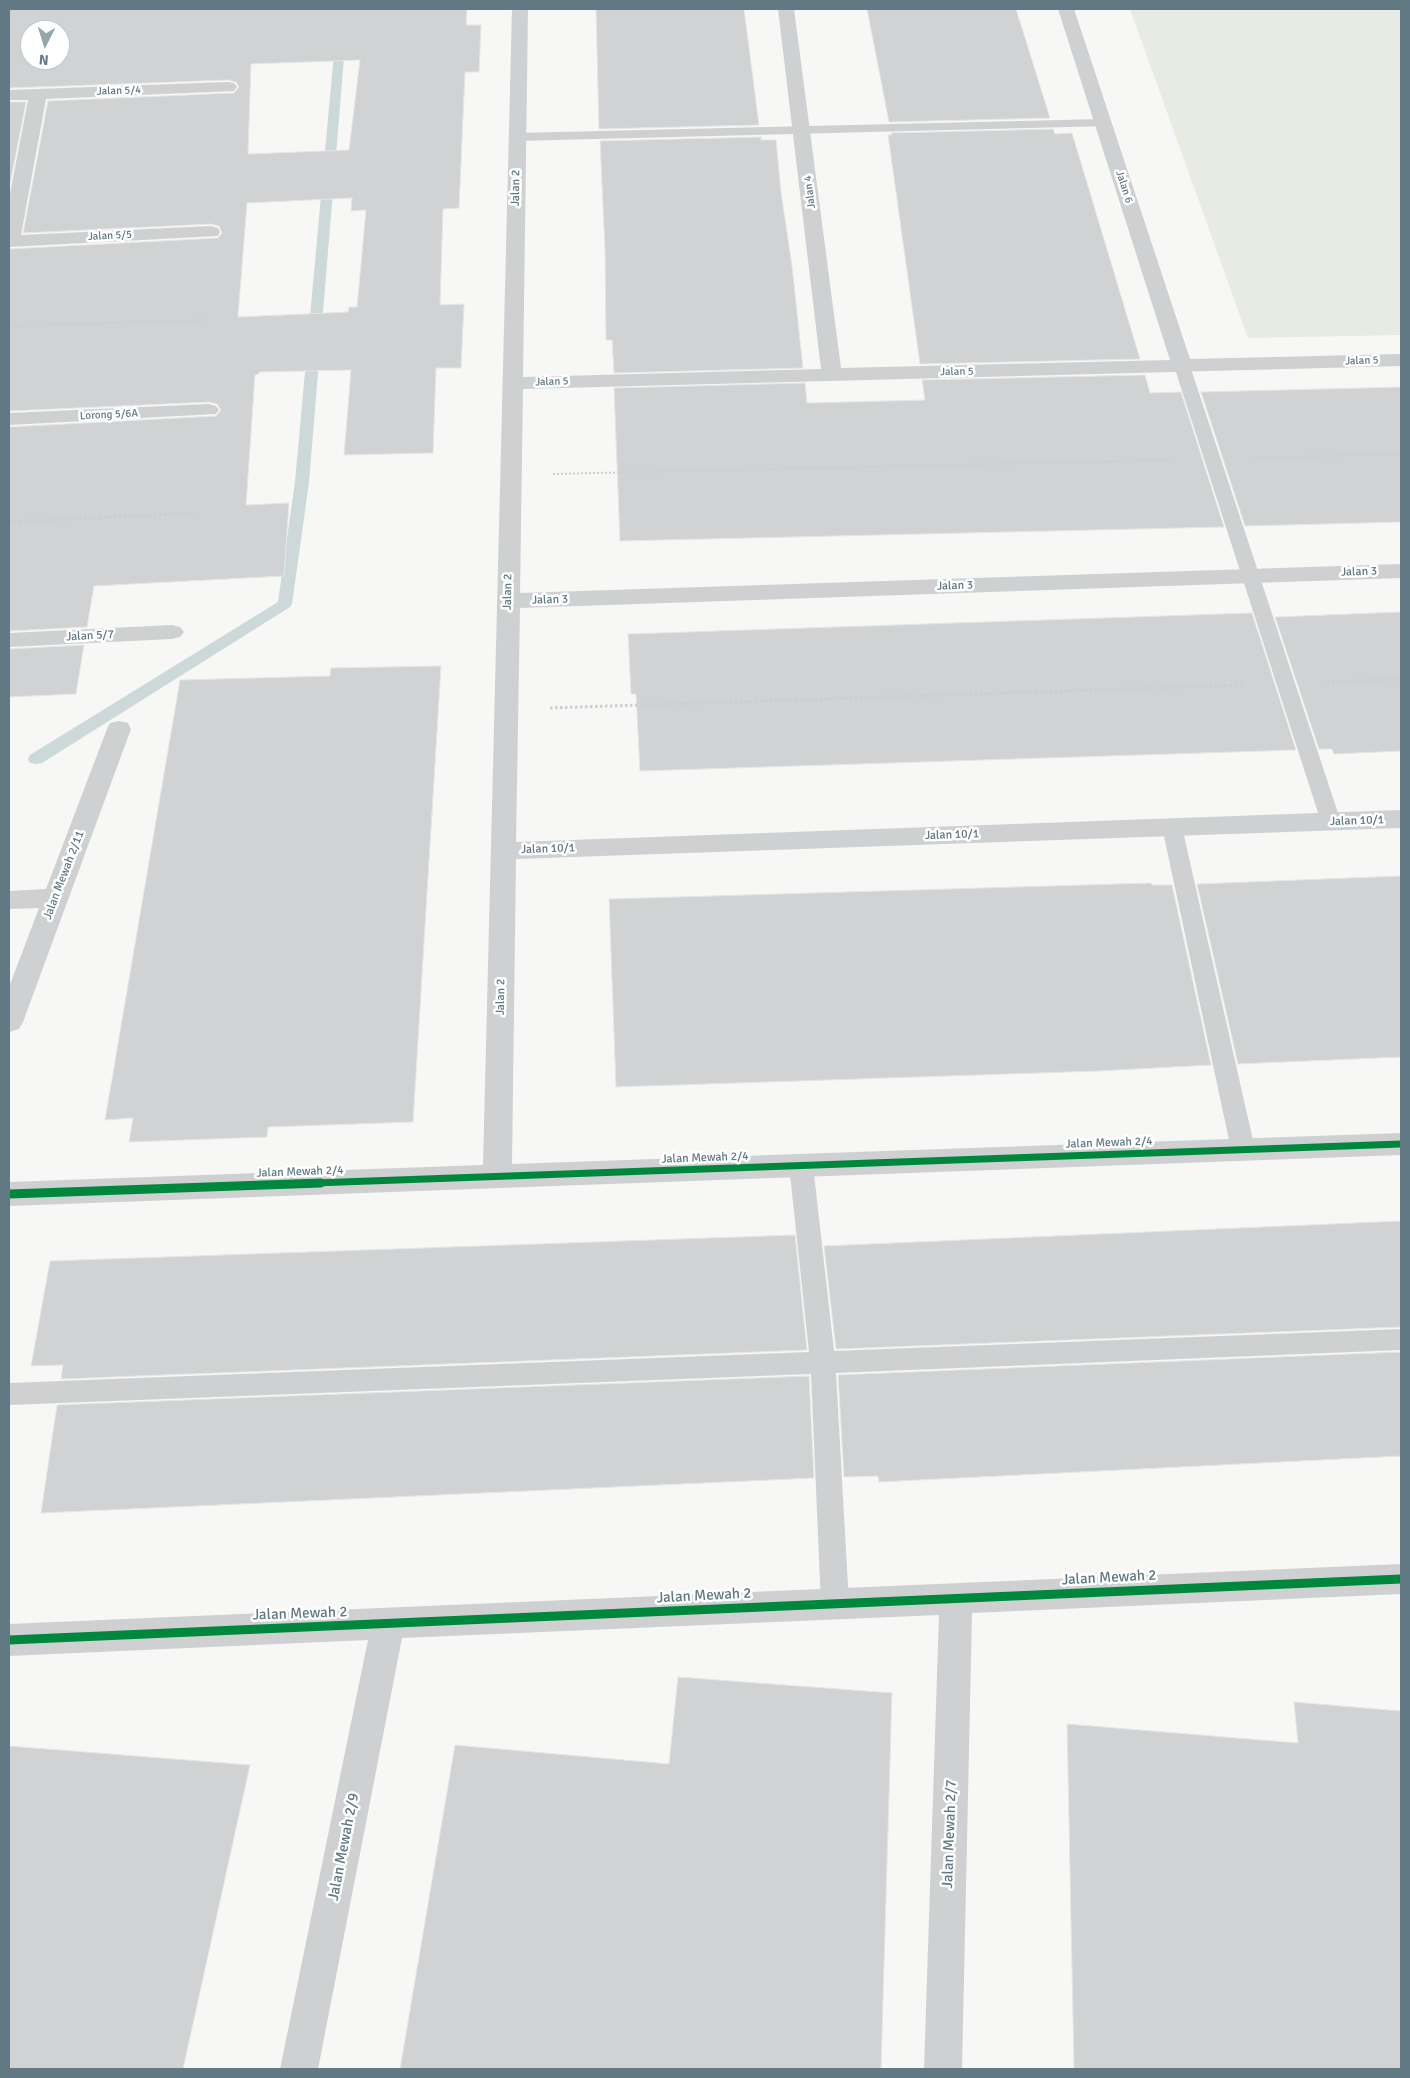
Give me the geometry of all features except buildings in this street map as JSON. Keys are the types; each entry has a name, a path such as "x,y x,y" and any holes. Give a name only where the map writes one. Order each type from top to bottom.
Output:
{"street":[{"name":"Jalan 2","path":"497,1176 520,9"},
{"name":"Jalan 4","path":"786,9 832,375"},
{"name":"Jalan 6","path":"1066,9 1182,366"},
{"name":"Jalan 5/4","path":"9,95 228,87"},
{"path":"10,241 38,94"},
{"name":"Jalan 5/5","path":"10,241 211,232"},
{"name":"Jalan 5","path":"512,383 1401,360"},
{"name":"Lorong 5/6A","path":"9,419 209,410"},
{"name":"Jalan 3","path":"508,601 1401,571"},
{"name":"Jalan 5/7","path":"9,640 172,632"},
{"name":"Jalan Mewah 2/11","path":"9,1022 119,729"},
{"name":"Jalan 10/1","path":"504,851 1401,819"},
{"path":"9,900 55,898"},
{"name":"Jalan Mewah 2/4","path":"9,1194 1401,1144"},
{"name":"Jalan Mewah 2","path":"9,1640 1401,1579"},
{"name":"Jalan Mewah 2/7","path":"944,2069 956,1599"},
{"name":"Jalan Mewah 2/9","path":"299,2069 388,1624"}],"lane":[{"path":"517,137 1103,123"},
{"path":"1182,366 1330,822"},
{"path":"1172,827 1242,1149"},
{"path":"802,1165 824,1362 835,1604"},
{"path":"9,1394 1401,1340"}],"path":[{"path":"9,326 206,320"},
{"path":"510,475 1401,454"},
{"path":"9,522 196,513"},
{"path":"505,710 1401,679"}],"shaded area":[{"path":"1130,9 1401,9 1401,335 1248,338"}],"waterway":[{"path":"36,759 285,604 302,482 343,9"}],"cycle path":[{"path":"9,1194 1401,1144"},
{"path":"9,1640 1401,1579"}]}
